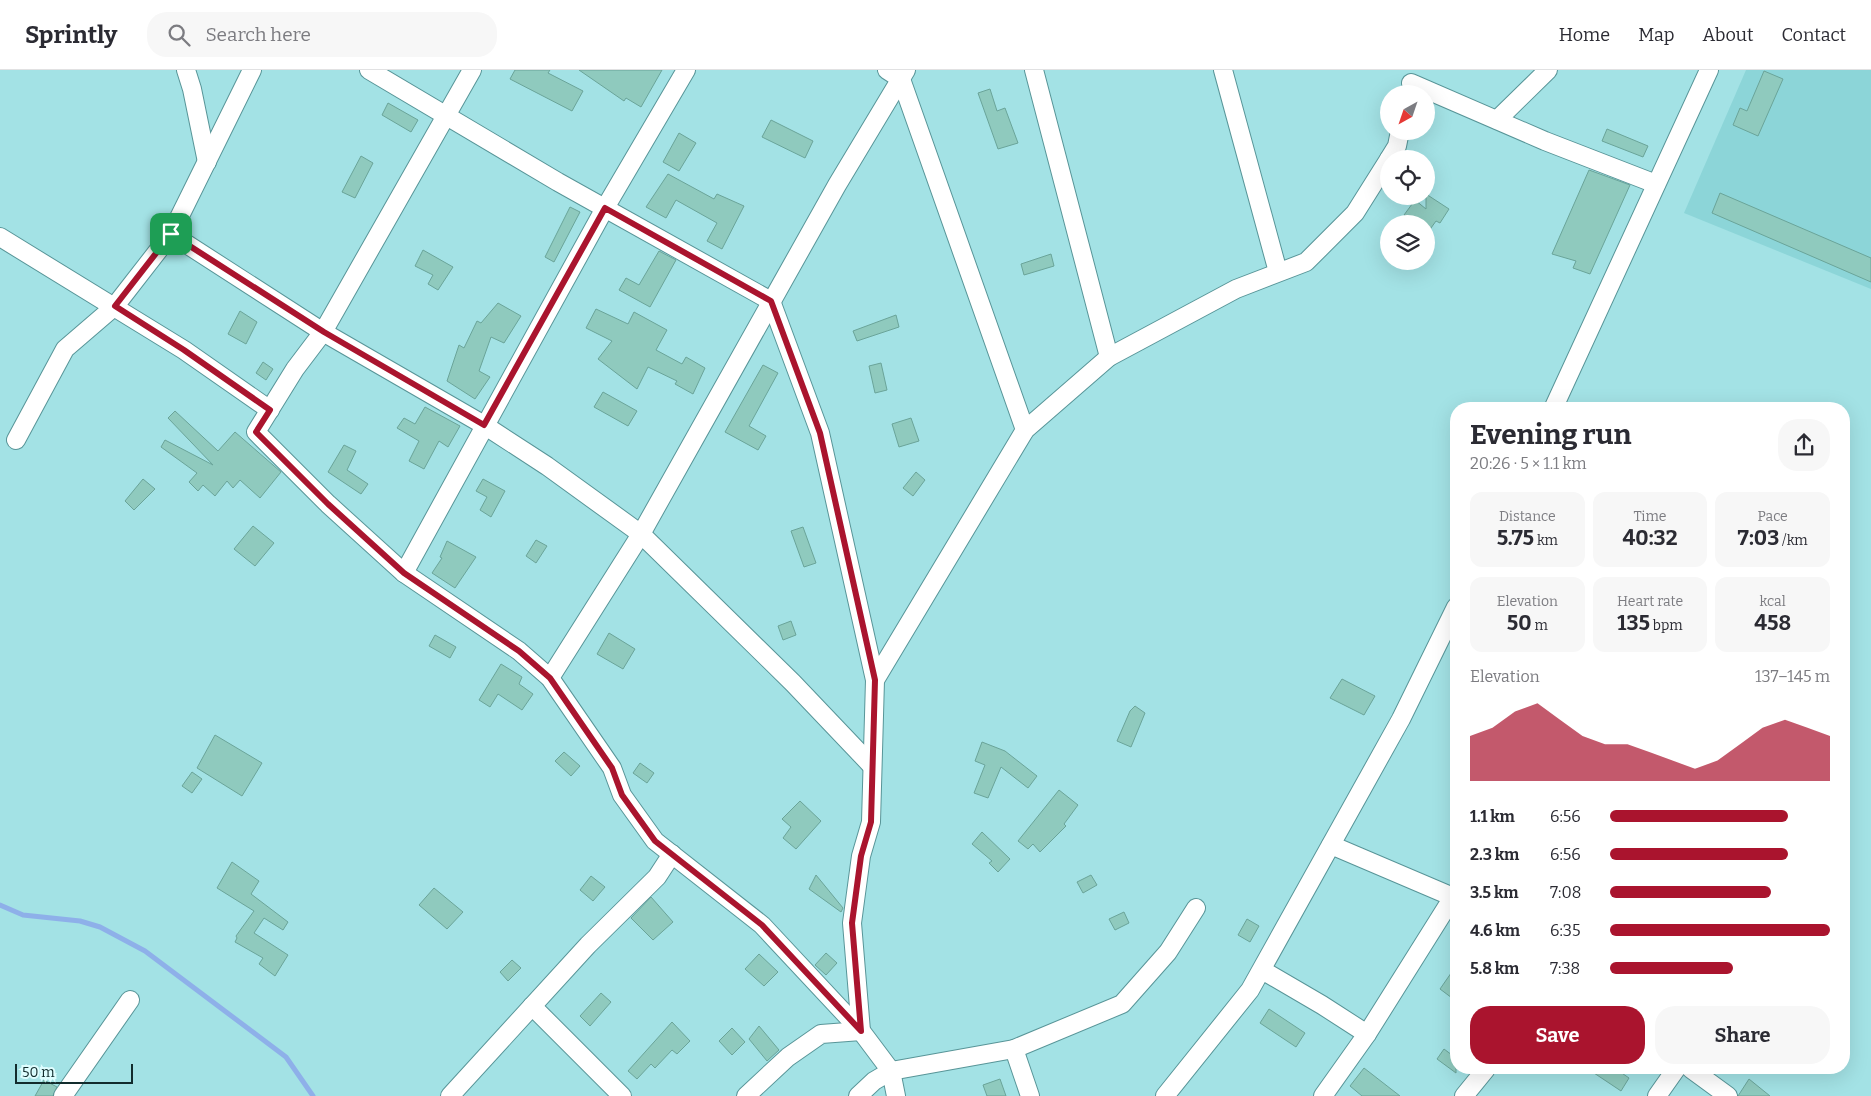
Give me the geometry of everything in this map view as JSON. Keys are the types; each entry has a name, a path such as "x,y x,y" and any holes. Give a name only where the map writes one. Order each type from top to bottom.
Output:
{"street":[{"path":"186,70 192,89 207,162"},
{"path":"16,440 65,349 115,306 171,234 252,70"},
{"path":"369,70 605,208 771,301 820,433 875,680 871,822 861,856 852,923 861,1031"},
{"path":"472,70 324,332 296,369 256,432 328,504 404,573 519,651 550,678 612,768 628,803 655,841 762,925 861,1031 891,1071 896,1096"},
{"path":"404,573 605,208 686,70"},
{"path":"1034,70 1109,357"},
{"path":"1222,70 1278,272"},
{"path":"1497,120 1548,70"},
{"path":"1556,402 1709,70"},
{"path":"898,73 1025,430"},
{"path":"550,678 640,534 898,73"},
{"path":"1409,82 1497,120 1656,184"},
{"path":"875,680 1025,430 1109,357 1236,289 1306,262 1355,213 1380,173"},
{"path":"171,234 324,332 484,425 547,466 640,534 793,683 872,766"},
{"path":"0,237 184,350 270,410"},
{"path":"1165,1096 1250,990 1262,970 1401,719 1450,619"},
{"path":"1331,845 1450,896"},
{"path":"450,1096 532,1006 657,877 672,854"},
{"path":"1323,1096 1367,1034 1450,902"},
{"path":"858,1096 874,1081 891,1071 1014,1049 1122,1004 1168,952 1196,908"},
{"path":"1262,970 1367,1034"},
{"path":"63,1096 130,1000"},
{"path":"532,1006 622,1096"},
{"path":"746,1096 788,1057 821,1034 861,1031"},
{"path":"1014,1049 1030,1096"},
{"path":"1464,1096 1482,1074"},
{"path":"1657,1096 1672,1074"},
{"path":"1698,1074 1728,1096"}],"shaded area":[{"path":"1746,70 1871,70 1871,289 1684,213"}],"building":[{"path":"515,70 550,70 548,73 583,91 572,111 510,79"},
{"path":"579,70 662,70 641,107 626,98 624,101"},
{"path":"1764,71 1783,79 1758,136 1733,125 1740,108 1747,111"},
{"path":"990,89 997,111 1005,108 1018,143 998,149 978,93"},
{"path":"388,103 418,120 411,132 382,115"},
{"path":"771,120 813,141 805,158 762,137"},
{"path":"1607,129 1648,146 1643,157 1602,141"},
{"path":"679,133 696,143 679,171 663,162"},
{"path":"361,156 373,163 355,198 342,192"},
{"path":"1589,170 1630,185 1590,274 1573,268 1576,261 1552,254"},
{"path":"668,174 714,199 717,194 744,206 722,249 707,241 717,223 676,200 666,218 646,207"},
{"path":"1720,193 1871,258 1871,282 1712,213"},
{"path":"1435,200 1449,209 1440,223 1436,221 1435,222 1435,215 1404,215 1411,205 1421,205 1426,209 1426,205 1435,205"},
{"path":"570,207 580,212 554,262 545,257"},
{"path":"423,250 453,267 438,290 428,284 433,275 415,266"},
{"path":"659,251 676,260 650,307 619,290 626,278 639,285"},
{"path":"1051,254 1054,266 1024,275 1021,264"},
{"path":"498,303 521,316 504,343 491,337 479,371 490,377 475,399 447,381 459,345 464,348 477,321 481,323"},
{"path":"596,309 628,324 634,312 667,330 656,350 682,364 686,357 705,368 693,394 675,384 677,381 648,367 637,389 598,359 612,341 586,328"},
{"path":"240,311 257,322 246,344 228,334"},
{"path":"896,315 899,327 857,341 853,331"},
{"path":"263,362 273,369 266,380 256,373"},
{"path":"881,363 887,390 875,393 869,366"},
{"path":"763,365 778,373 749,426 766,436 758,450 725,432"},
{"path":"603,392 637,411 628,426 594,407"},
{"path":"425,407 460,426 448,447 439,441 424,469 409,461 419,441 397,428 404,418 415,424"},
{"path":"175,411 218,451 235,432 281,472 260,498 240,480 233,488 227,481 215,496 203,485 198,491 189,482 197,473 161,447 165,440 213,465 168,418"},
{"path":"911,418 919,441 899,447 892,424"},
{"path":"344,445 356,451 347,470 368,484 361,494 328,472"},
{"path":"916,472 925,480 913,496 903,488"},
{"path":"143,479 155,489 134,510 125,501"},
{"path":"483,479 505,491 491,517 480,510 487,497 476,491"},
{"path":"253,526 274,543 255,566 234,549"},
{"path":"803,527 816,563 804,567 791,531"},
{"path":"536,540 547,546 536,563 526,556"},
{"path":"447,541 476,557 455,588 432,573 442,558 440,557"},
{"path":"791,621 796,635 783,640 778,626"},
{"path":"609,633 635,649 623,669 597,654"},
{"path":"435,635 456,647 450,658 429,646"},
{"path":"501,664 522,677 519,684 533,694 522,710 498,694 490,707 479,700"},
{"path":"1342,679 1375,696 1364,715 1330,698"},
{"path":"1135,706 1145,713 1131,747 1117,741 1130,711"},
{"path":"215,735 262,763 242,796 197,768"},
{"path":"982,742 1005,751 1037,776 1028,788 1001,767 988,798 974,793 985,765 975,761"},
{"path":"564,752 580,766 571,776 555,761"},
{"path":"640,763 654,773 647,783 633,773"},
{"path":"192,772 202,779 192,793 182,786"},
{"path":"1059,790 1078,805 1064,824 1066,826 1040,852 1033,844 1028,849 1018,841"},
{"path":"800,801 821,821 796,849 783,838 791,827 782,819"},
{"path":"982,832 1010,859 998,872 989,863 992,861 972,844"},
{"path":"232,862 259,881 251,894 288,922 283,930 264,918 254,933 288,955 275,976 259,964 263,958 235,942 236,936 254,911 217,888"},
{"path":"816,875 843,908 841,912 809,889"},
{"path":"1091,875 1097,885 1083,893 1077,882"},
{"path":"591,876 605,887 593,901 580,890"},
{"path":"434,888 463,912 447,929 419,905"},
{"path":"651,897 673,922 653,940 631,918"},
{"path":"1124,912 1129,923 1115,930 1109,919"},
{"path":"1247,919 1259,926 1250,942 1238,935"},
{"path":"826,953 837,963 826,975 815,965"},
{"path":"759,954 778,972 764,986 745,969"},
{"path":"512,960 521,968 508,981 500,972"},
{"path":"1450,975 1450,996 1440,989"},
{"path":"601,993 611,1002 590,1026 580,1016"},
{"path":"1269,1009 1305,1033 1296,1047 1260,1023"},
{"path":"672,1022 690,1041 677,1054 672,1050 655,1068 651,1064 637,1079 628,1071"},
{"path":"759,1026 779,1050 767,1061 749,1039"},
{"path":"732,1028 745,1042 732,1055 719,1041"},
{"path":"1444,1049 1450,1054 1450,1069 1437,1059"},
{"path":"1364,1068 1400,1096 1362,1096 1350,1086"},
{"path":"1596,1074 1623,1074 1629,1078 1621,1091"},
{"path":"1000,1079 1006,1096 987,1096 983,1085"},
{"path":"1749,1079 1770,1096 1738,1096"},
{"path":"44,1080 57,1087 53,1096 35,1096"}],"waterway":[{"path":"0,905 23,915 80,921 100,927 145,951 286,1057 313,1096"}],"route":[{"path":"605,208 771,301 820,433 875,680 871,822 861,856 852,923 861,1031 762,925 655,841 622,795 612,768 550,678 519,651 444,598 404,573 328,504 256,432 270,410 184,350 115,306 171,234 324,332 484,425 605,208"}]}
